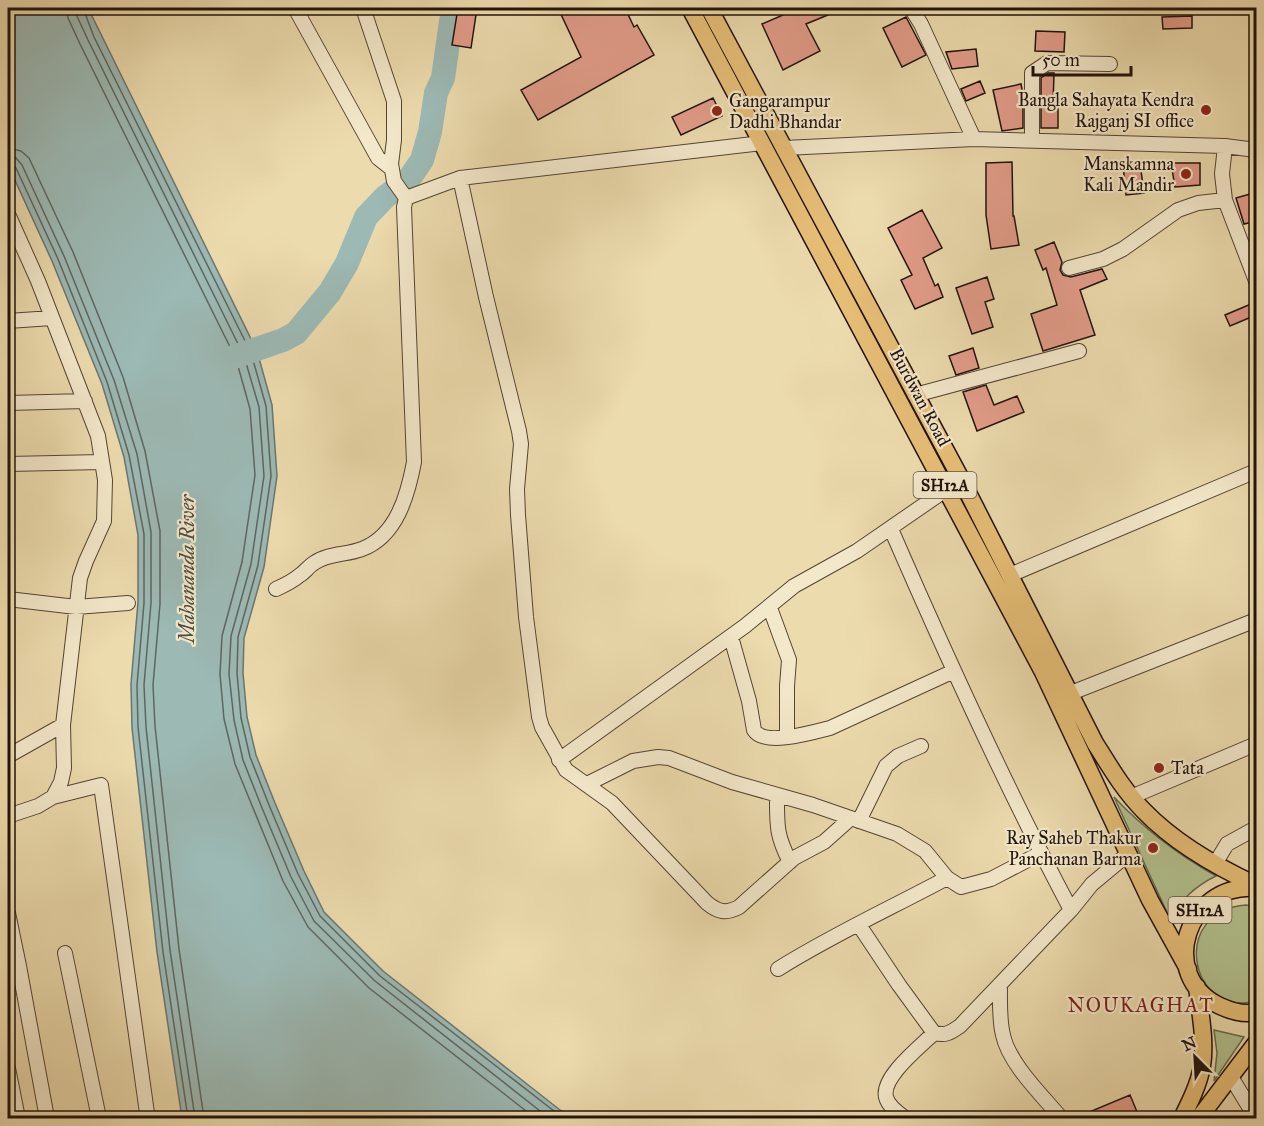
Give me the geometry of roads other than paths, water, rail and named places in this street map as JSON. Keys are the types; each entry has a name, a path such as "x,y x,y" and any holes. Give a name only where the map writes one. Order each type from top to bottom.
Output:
{"main road":[{"name":"Burdwan Road","path":"690,8 947,489 1085,740 1145,813 1215,864 1257,887"},
{"name":"Burdwan Road","path":"710,8 961,479 1071,693 1085,740 1128,854 1188,969"},
{"path":"719,62 734,53"},
{"name":"SH12A","path":"1257,887 1243,887 1221,893 1203,906 1190,925 1185,947 1188,969 1197,987 1212,1002 1231,1011 1257,1012"},
{"path":"1182,1119 1202,1066 1197,987"},
{"path":"1198,1119 1257,1043"}],"street":[{"path":"295,8 378,158 398,185"},
{"path":"276,589 300,575 313,563 326,557 363,548 380,537 397,518 411,480 414,462 404,207 391,164 394,140 394,101 363,8"},
{"path":"911,8 921,24 974,139"},
{"path":"1032,139 1032,73 1037,68 1047,63 1110,64"},
{"path":"784,148 974,139 1032,139 1225,146 1257,150"},
{"path":"398,185 762,143"},
{"path":"1225,146 1222,174 1225,200 1257,281"},
{"path":"460,178 520,438 518,515 539,717 566,770 612,803 716,910 731,911 739,907 790,862 855,820 886,766 898,756 921,746"},
{"path":"1069,268 1103,259 1123,249 1178,210 1198,202 1225,200"},
{"path":"8,214 86,401 98,436 106,501 104,521 83,570 76,607 63,725 64,768 61,782 53,797"},
{"path":"8,321 52,318"},
{"path":"915,395 1079,351"},
{"path":"8,403 86,401"},
{"path":"8,464 102,462"},
{"path":"1010,575 1257,471"},
{"path":"560,760 731,637 802,581 857,551 947,489"},
{"path":"891,529 954,671 1041,853 1071,910"},
{"path":"8,600 76,607 128,603"},
{"path":"770,608 789,660 787,736"},
{"path":"1071,693 1257,620"},
{"path":"731,637 756,735 766,739 809,734 830,728 954,671"},
{"path":"8,756 63,725"},
{"path":"1131,797 1257,744"},
{"path":"587,784 633,761 658,757 897,834 915,844 932,858 947,878 961,887 982,882 1041,853"},
{"path":"8,816 38,806 53,797 101,785 147,1113 143,1119"},
{"path":"777,795 779,841 790,862"},
{"path":"1215,864 1227,844 1257,828"},
{"path":"859,925 934,1033 942,1035 951,1033 1071,910 1092,884 1128,854"},
{"path":"778,969 831,937 859,925 947,878"},
{"path":"8,913 47,1119"},
{"path":"65,953 99,1119"},
{"path":"1000,984 1001,1027 1005,1044 1019,1067 1061,1119"},
{"path":"905,1119 889,1103 886,1088 898,1068 934,1033"},
{"path":"8,1068 18,1119"},
{"path":"1231,1077 1256,1119"}],"water":[{"name":"Mahananda River","path":"8,8 88,8 257,351 272,405 277,476 264,567 244,638 243,673 247,717 256,755 304,871 324,912 383,971 560,1110 574,1118 182,1118 157,952 132,728 131,684 138,602 138,535 124,457 102,384 52,261 8,165"}],"waterway":[{"path":"225,360 283,340 296,333 330,292 347,263 366,217 385,197 409,179 422,160 430,132 436,93 443,78 453,8"}],"place":[{"name":"Bangla Sahayata Kendra Rajganj SI office","path":"1206,110"},
{"name":"Gangarampur Dadhi Bhandar","path":"717,111"},
{"name":"Manskamna Kali Mandir","path":"1186,174"},
{"name":"Tata","path":"1159,768"},
{"name":"Ray Saheb Thakur Panchanan Barma","path":"1153,848"}],"district":[{"name":"NOUKAGHAT","path":"1141,1005"}]}
